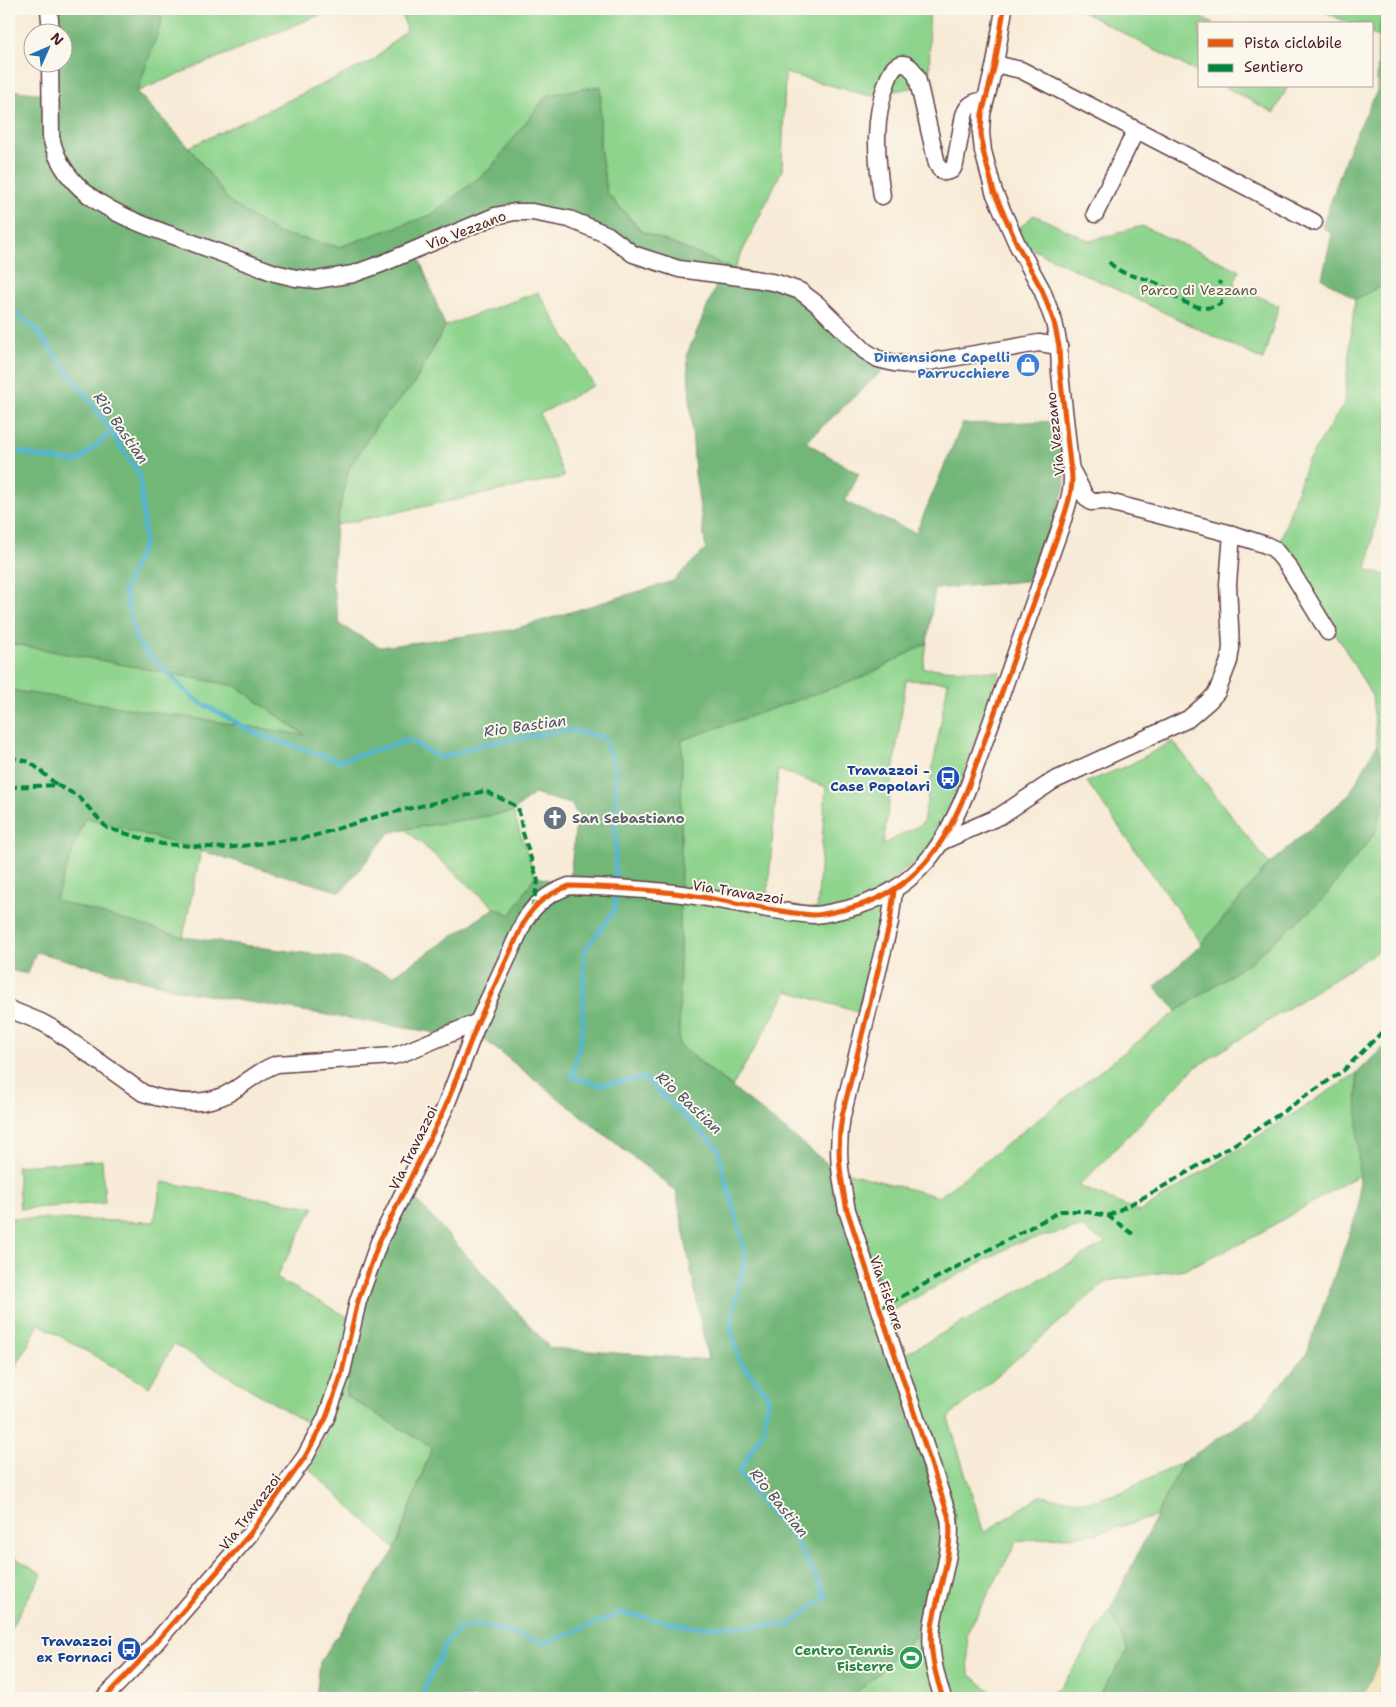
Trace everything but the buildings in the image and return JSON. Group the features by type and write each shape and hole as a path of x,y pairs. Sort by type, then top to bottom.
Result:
{"street":[{"path":"49,9 50,22"},
{"name":"Via Vezzano","path":"1004,9 995,64 985,100 981,133 988,172 994,192 1017,244 1042,290 1054,322 1059,346 1060,373 1070,464 1073,473 1085,496 1091,502 1104,501 1232,534 1274,549 1288,566 1328,632"},
{"path":"882,196 877,164 877,123 885,87 893,69 903,64 909,66 914,71 937,164 945,172 952,170 955,164 966,109 976,101 985,100"},
{"path":"995,64 1021,70 1314,222"},
{"name":"Via Vezzano","path":"50,72 51,137 53,148 65,169 83,189 105,207 131,220 275,273 316,280 353,274 495,216 515,212 532,212 569,219 590,226 608,235 633,254 679,269 755,279 777,283 800,291 817,304 865,351 878,359 911,365 1039,343 1059,346"},
{"path":"1096,214 1136,130"},
{"name":"Via Vezzano","path":"894,891 920,868 943,841 960,809 1058,535 1070,498 1073,473"},
{"name":"Via Vezzano","path":"943,841 1000,816 1053,782 1188,719 1209,701 1221,682 1229,661 1231,648 1228,584 1232,534"},
{"name":"Via Travazzoi","path":"104,1698 250,1534 305,1457 326,1418 342,1376 358,1301 379,1242 445,1108 478,1022 524,922 532,909 556,891 569,886 681,894 815,915 859,906 894,891"},
{"name":"Via Fisterre","path":"894,891 890,922 842,1116 838,1156 841,1181 850,1218 949,1518 950,1541 932,1629 934,1667 943,1698"},
{"path":"9,1009 52,1028 143,1093 184,1102 199,1102 223,1097 267,1068 277,1064 393,1056 478,1022"}],"green space":[{"path":"45,9 160,9 162,21 137,92 189,147 231,203 277,233 339,247 431,215 490,169 547,95 601,86 600,147 607,193 641,231 734,269 804,288 884,369 806,442 859,474 845,502 916,533 962,424 1062,421 1065,485 1035,580 935,589 927,643 864,677 682,740 679,1045 834,1169 887,1298 956,1515 928,1625 866,1685 848,1698 316,1698 320,1662 395,1549 432,1447 346,1396 362,1308 411,1194 550,1348 708,1360 676,1191 486,1041 188,992 36,952 28,974 9,970 9,690 305,735 236,686 9,643 9,90 45,94 46,72 72,72 72,22 46,22","holes":["528,218 593,233 637,265 717,284 687,354 695,473 706,549 673,581 511,630 380,647 340,625 332,582 336,525 349,468 377,425 414,384 445,326 419,258 491,224","533,794 571,804 577,814 569,886 535,876 511,915 495,908 393,976 341,958 183,937 55,900 85,817 341,892 389,833 513,812"]},
{"path":"160,9 929,9 930,84 870,96 785,73 782,170 734,269 642,231 607,193 600,147 600,86 547,95 490,169 431,215 339,247 277,233 231,203 189,147 374,60 407,29 400,10 331,10 136,92 162,21"},
{"path":"1078,9 1183,9 1210,22 1198,22 1198,73"},
{"path":"1319,9 1383,9 1378,37 1374,35 1374,22 1346,22"},
{"path":"1383,9 1387,9 1387,275 1383,285 1355,299 1322,278 1332,234 1322,227 1350,146 1377,91 1378,37"},
{"path":"1227,88 1287,88 1274,113"},
{"name":"Parco di Vezzano","path":"1034,215 1090,241 1142,226 1239,270 1234,285 1279,306 1263,360 1028,247 1018,229"},
{"path":"1387,275 1387,459 1367,570 1387,576 1387,782 1377,744 1372,696 1281,539 1307,462 1344,404 1355,299 1383,285"},
{"path":"538,292 594,385 540,414 564,477 336,525 349,468 377,425 414,384 445,326"},
{"path":"9,643 236,686 306,736 9,690"},
{"path":"927,643 923,668 1000,672 943,833 926,853 895,877 857,1012 788,991 732,1087 679,1045 682,740 864,677","holes":["906,680 948,682 923,823 883,845","778,770 826,787 817,909 767,903"]},
{"path":"1173,741 1269,864 1202,944 1087,782 1129,765"},
{"path":"1377,744 1387,782 1387,790 1375,833 1321,901 1250,962 1177,1011 1155,987 1202,944 1269,864 1349,795"},
{"path":"1387,790 1387,945 1193,1069 1079,1186 1140,1212 1357,1073 1359,1175 1246,1241 1185,1269 1107,1281 948,1418 984,1533 1040,1496 1088,1502 1122,1492 1183,1462 1157,1516 1095,1534 1017,1541 967,1633 969,1674 1000,1698 848,1698 866,1685 928,1625 956,1515 905,1354 1106,1243 1081,1227 1017,1243 891,1311 834,1169 939,1197 1177,1011 1250,962 1321,901 1375,833"},
{"path":"513,812 535,876 511,915 495,908 405,829"},
{"path":"85,817 201,851 183,937 54,901"},
{"path":"1387,1043 1387,1642 1362,1698 1097,1698 1128,1651 1110,1610 1183,1462 1254,1415 1306,1355 1359,1207 1357,1073"},
{"path":"102,1160 105,1203 20,1209 17,1166"},
{"path":"162,1182 314,1207 276,1278 359,1323 346,1396 432,1447 395,1549 309,1469 326,1434 174,1344 149,1387 39,1324 9,1380 9,1218 154,1222"},
{"path":"9,1554 42,1574 9,1631"},
{"path":"1110,1610 1128,1651 1097,1698 1040,1698 1062,1686"}],"sand":[{"path":"1387,1642 1387,1698 1362,1698"}],"waterway":[{"name":"Rio Bastian","path":"9,308 36,329 99,413 140,476 145,541 124,590 137,642 194,699 257,734 339,761 409,740 440,758 484,744 568,730 604,737 616,773 615,884"},
{"path":"9,449 39,457 77,462 111,432"},
{"name":"Rio Bastian","path":"421,1698 448,1640 461,1628 479,1625 546,1643 621,1613 693,1627 790,1625 826,1596 793,1536 764,1507 739,1472 764,1429 768,1395 739,1360 730,1325 746,1254 717,1147 644,1078 601,1085 572,1077 583,1028 584,952 615,909 615,892"},
{"path":"1379,1698 1387,1682"}],"marked path":[{"path":"1109,262 1121,271 1161,285 1182,301 1199,307 1211,307 1221,303 1220,281"},
{"path":"9,757 30,762 57,785"},
{"path":"9,787 57,785 78,796 107,828 162,844 226,848 310,837 382,815 485,791 518,807 523,833 538,881 532,909"},
{"path":"1108,1216 1159,1189 1238,1142 1343,1071 1387,1027"},
{"path":"880,1308 1061,1211 1083,1211 1108,1216 1133,1234"}],"cycle path":[{"path":"104,1698 137,1664 250,1534 305,1457 326,1418 341,1376 358,1301 379,1242 445,1108 478,1022 524,922 538,904 548,896 569,886 583,886 668,892 796,913 826,914 871,901 892,891 910,878 925,863 939,845 950,826 970,782 1061,526 1070,495 1072,480 1060,373 1059,346 1054,322 1042,290 1017,244 994,192 983,151 981,133 982,114 995,64 1004,9"},
{"path":"894,891 890,922 842,1116 839,1141 840,1163 847,1210 949,1518 950,1532 947,1559 934,1613 931,1636 933,1663 943,1698"}],"place":[{"name":"Dimensione Capelli Parrucchiere","path":"1028,365"},
{"name":"Travazzoi - Case Popolari","path":"948,778"},
{"name":"San Sebastiano","path":"555,818"},
{"name":"Travazzoi ex Fornaci","path":"129,1649"},
{"name":"Centro Tennis Fisterre","path":"911,1658"}]}
